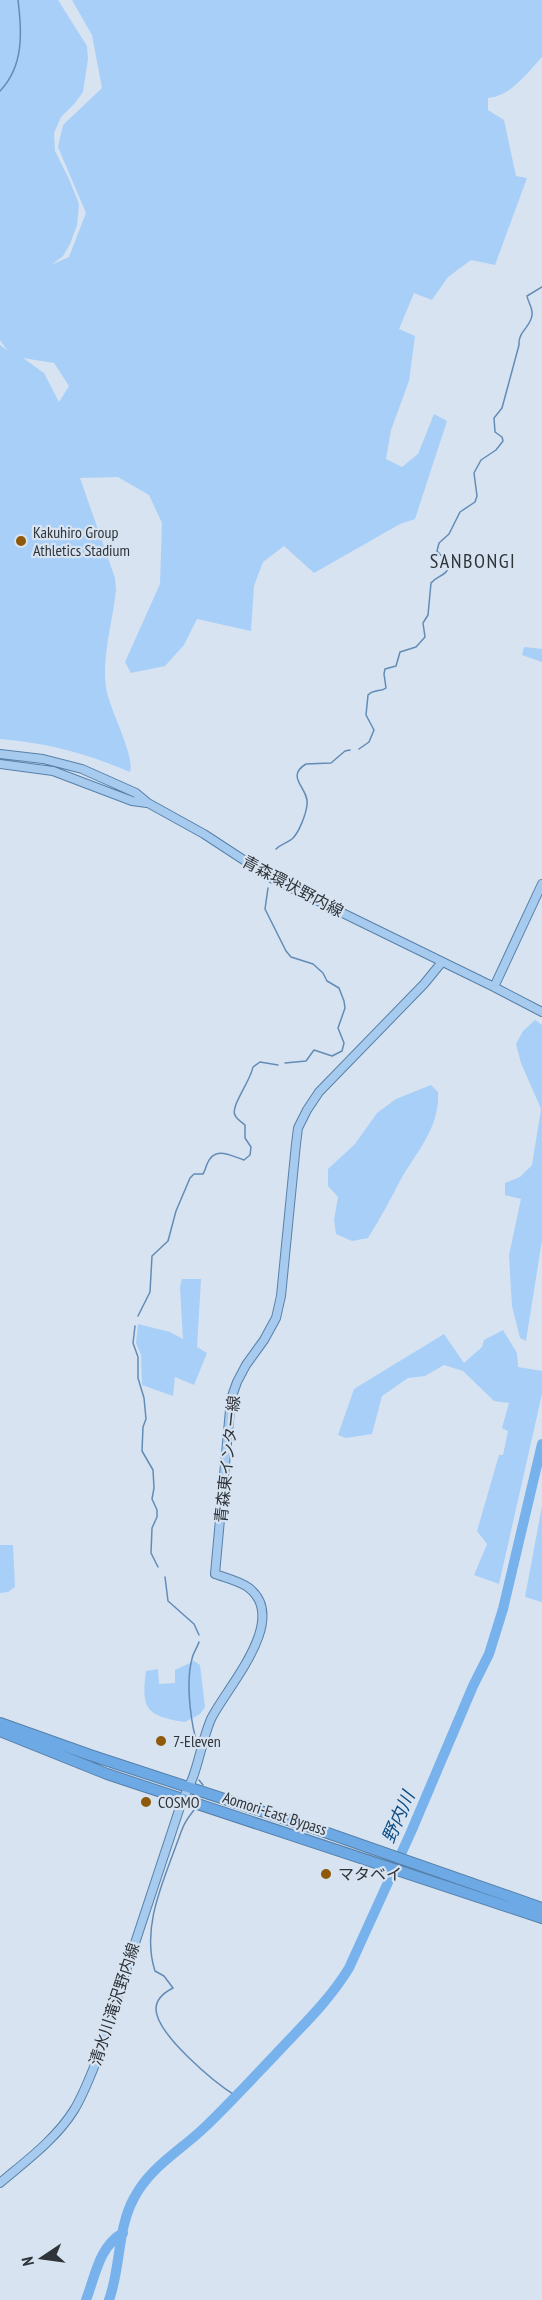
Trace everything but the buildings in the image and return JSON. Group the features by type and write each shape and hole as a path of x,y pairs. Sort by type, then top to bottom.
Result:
{"highway":[{"name":"Aomori-East Bypass","path":"0,1723 542,1908"},
{"name":"Aomori-East Bypass","path":"0,1731 107,1773 542,1918"}],"main road":[{"name":"青森環状野内線","path":"0,754 43,759 82,769 136,793 148,803 204,834 273,879 494,987"},
{"name":"青森環状野内線","path":"0,764 53,771 132,801 148,803"},
{"path":"542,884 494,987 542,1012"},
{"name":"青森東インター線","path":"183,1798 189,1788 212,1716 248,1659 263,1619 261,1605 251,1589 215,1574 231,1399 237,1382 264,1340 276,1318 279,1307 298,1128 319,1092 424,984 442,962"},
{"name":"清水川滝沢野内線","path":"0,2183 44,2145 74,2111 84,2090 94,2067 183,1798"}],"shaded area":[{"path":"0,0 58,0 87,46 88,59 83,92 61,117 54,133 55,151 79,204 77,225 63,256 51,265 69,257 86,213 58,147 63,125 102,88 92,35 72,0 542,0 542,57 511,88 488,98 488,110 504,120 516,176 527,178 495,265 471,260 448,277 432,300 414,293 399,329 415,336 409,381 391,430 386,459 402,467 418,454 434,414 447,421 415,519 400,524 314,573 284,546 263,562 254,586 251,631 197,619 184,645 165,666 131,673 125,662 160,584 162,523 149,495 118,477 80,478 115,578 116,590 106,655 105,680 109,701 129,756 130,772 66,750 0,739 0,345 7,350 0,340","holes":["23,358 54,363 69,386 59,402 44,373"]},
{"path":"524,647 542,649 542,662 522,655"},
{"path":"535,1020 542,1025 542,1240 526,1341 520,1338 512,1306 509,1255 521,1199 505,1195 505,1183 520,1177 532,1165 541,1109 521,1063 516,1044 523,1031"},
{"path":"431,1085 438,1092 438,1105 431,1128 368,1238 352,1241 336,1234 334,1220 338,1197 328,1186 328,1169 355,1144 377,1113 396,1099"},
{"path":"182,1279 201,1279 197,1347 207,1353 194,1385 175,1377 173,1396 142,1385 141,1355 136,1343 138,1324 170,1332 183,1339 180,1287"},
{"path":"503,1330 517,1353 518,1367 542,1371 542,1394 499,1584 474,1575 487,1544 477,1531 499,1455 503,1455 508,1431 502,1428 509,1403 494,1401 463,1371 444,1365 425,1376 408,1378 382,1396 372,1434 346,1438 338,1435 354,1389 444,1334 464,1363 482,1347 484,1340"},
{"path":"542,1506 542,1602 525,1597"},
{"path":"0,1545 13,1545 15,1587 8,1592 0,1593"},
{"path":"194,1661 200,1665 205,1707 200,1714 185,1722 154,1713 149,1708 144,1694 146,1671 158,1669 159,1684 175,1683 175,1670"}],"waterway":[{"path":"0,91 14,71 20,48 18,0"},
{"path":"359,749 369,742 374,730 366,715 368,695 386,688 385,669 396,666 400,652 416,647 425,637 423,623 428,615 431,583 444,574 450,565 437,551 439,543 449,534 460,512 475,502 477,496 474,473 481,460 496,450 503,441 502,437 495,432 494,418 502,408 520,336 531,319 532,310 527,296 542,287"},
{"path":"276,849 295,836 305,813 307,799 297,778 300,769 306,764 331,763 345,751 350,750"},
{"path":"268,888 265,909 286,951 291,957 313,964 323,973 327,981 339,988 345,1008 338,1028 344,1043 342,1051 332,1056 314,1050 306,1061 285,1063"},
{"path":"138,1316 150,1292 152,1256 168,1241 176,1211 190,1178 194,1174 203,1174 210,1158 219,1153 244,1160 250,1155 251,1147 245,1138 245,1125 236,1116 235,1106 253,1067 260,1062 278,1065"},
{"path":"135,1326 133,1343 138,1357 138,1378 144,1398 146,1419 143,1427 142,1451 153,1470 152,1499 157,1510 157,1517 152,1528 151,1553 158,1567"},
{"name":"野内川","path":"109,2300 125,2222 134,2198 148,2177 205,2127 305,2024 324,2003 349,1968 489,1654 503,1609 542,1444"},
{"path":"165,1577 168,1601 194,1624 199,1635"},
{"path":"195,1736 190,1708 189,1677 199,1642"},
{"path":"199,1780 203,1785"},
{"path":"194,1810 185,1822 160,1889 152,1922 151,1955 155,1971 164,1976 173,1988 162,1996 156,2009 159,2019 176,2044 201,2069 236,2096"},
{"name":"野内川","path":"86,2300 103,2254 108,2246 123,2233"}],"place":[{"name":"Kakuhiro Group Athletics Stadium","path":"21,541"},
{"name":"7-Eleven","path":"161,1741"},
{"name":"COSMO","path":"146,1802"},
{"name":"マタベイ","path":"326,1874"}],"district":[{"name":"SANBONGI","path":"473,561"}]}
